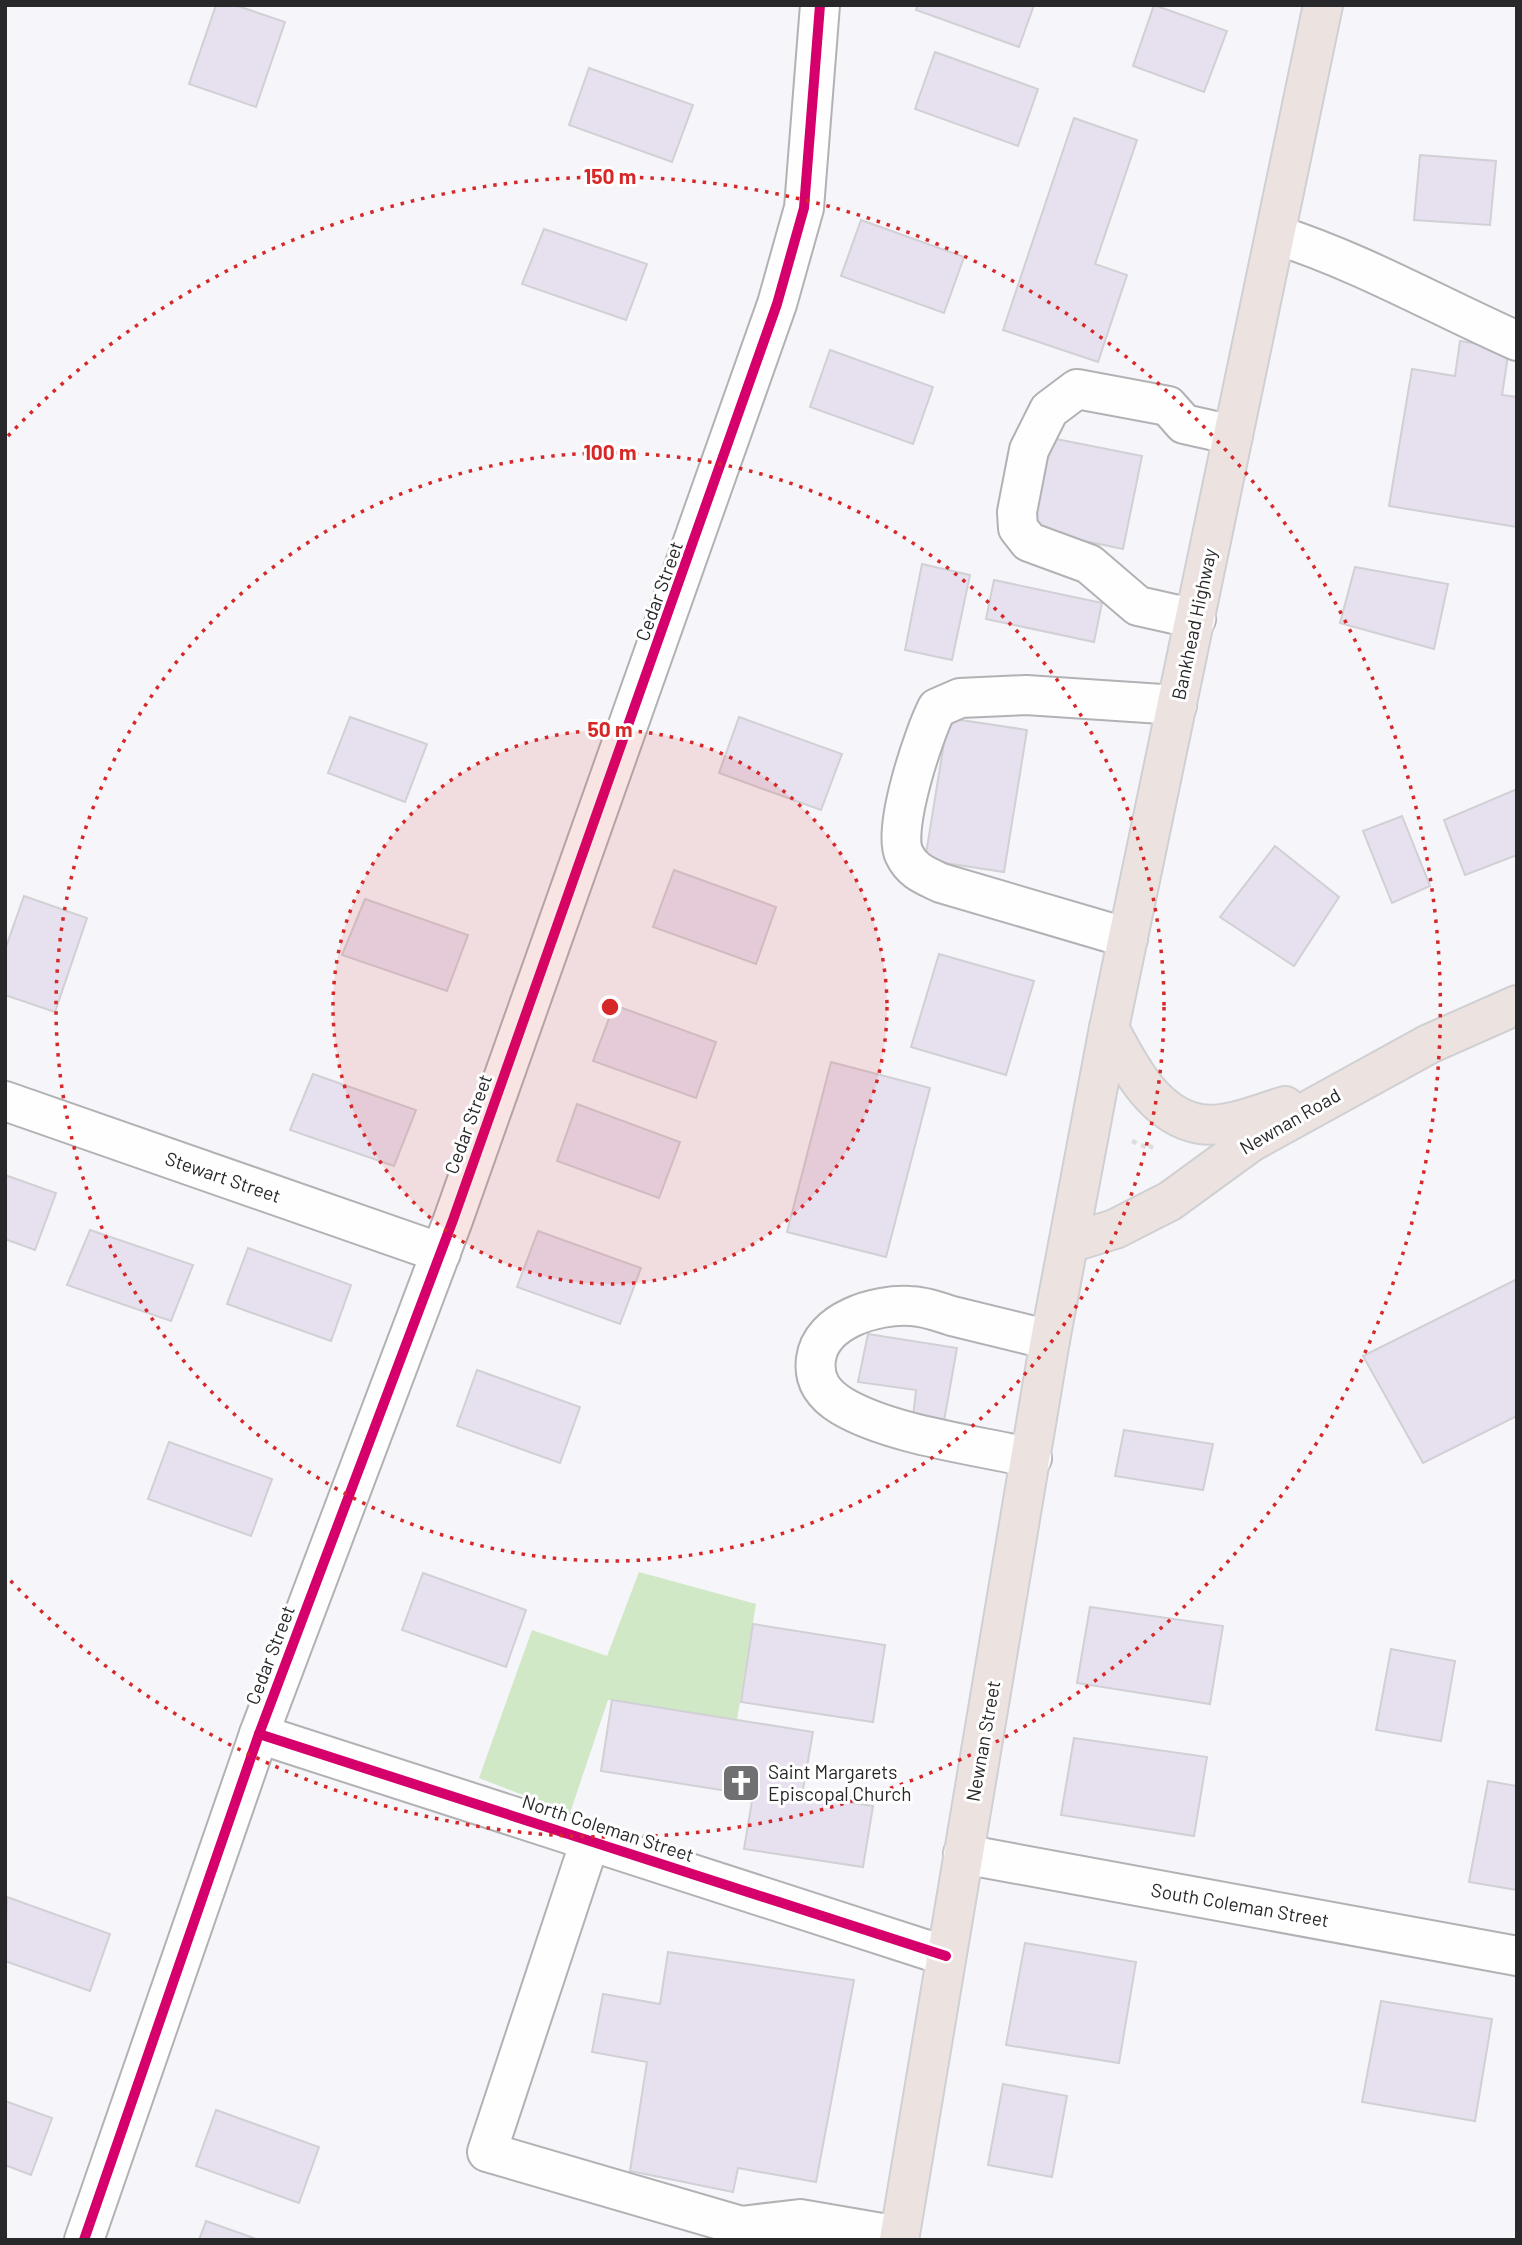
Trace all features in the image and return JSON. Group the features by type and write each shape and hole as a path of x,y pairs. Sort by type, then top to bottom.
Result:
{"main road":[{"name":"Bankhead Highway","path":"1069,1243 1109,1028 1323,5"},
{"name":"Newnan Road","path":"1069,1243 1115,1229 1170,1201 1251,1142 1429,1044 1517,1005"},
{"path":"1109,1028 1138,1082 1167,1109 1199,1124 1238,1120 1347,1088"},
{"name":"Newnan Street","path":"899,2238 1050,1340 1069,1243"}],"street":[{"name":"Cedar Street","path":"84,2240 259,1734 441,1253 679,588 777,304 804,208 820,5"},
{"path":"1277,234 1364,267 1517,341"},
{"path":"1196,619 1138,606 1089,564 1029,542 1018,528 1017,512 1029,450 1049,410 1077,389 1168,406 1184,424 1233,435"},
{"path":"1128,937 941,883 913,870 902,850 904,819 921,740 937,708 960,698 1026,695 1177,705"},
{"name":"Stewart Street","path":"5,1101 441,1253"},
{"path":"1032,1458 889,1426 863,1417 841,1406 822,1390 816,1378 816,1358 821,1341 848,1321 885,1308 911,1306 1050,1340"},
{"name":"North Coleman Street","path":"259,1734 946,1956"},
{"path":"590,1841 487,2152 741,2226 800,2220 899,2238"},
{"name":"South Coleman Street","path":"963,1854 1517,1956"}],"path":[{"path":"1132,1141 1150,1149 1154,1141"}],"green space":[{"path":"639,1572 756,1604 737,1720 608,1700 570,1813 479,1778 532,1630 607,1656"}],"building":[{"path":"216,5 235,5 285,22 256,107 189,84"},
{"path":"918,5 1034,5 1019,47 916,10"},
{"path":"1154,5 1227,31 1204,92 1133,66"},
{"path":"935,52 1038,89 1018,146 915,109"},
{"path":"589,68 693,105 672,162 569,125"},
{"path":"1074,118 1137,140 1095,264 1127,275 1098,362 1003,330"},
{"path":"1420,155 1496,161 1490,225 1414,220"},
{"path":"861,220 964,257 944,313 841,276"},
{"path":"544,229 647,264 626,320 522,284"},
{"path":"1460,341 1509,349 1502,395 1517,397 1517,527 1389,506 1412,369 1455,376"},
{"path":"830,350 933,387 913,444 810,407"},
{"path":"1041,436 1142,456 1123,549 1023,528"},
{"path":"922,564 970,575 952,660 905,650"},
{"path":"1355,567 1448,584 1434,649 1340,623"},
{"path":"994,580 1102,603 1094,642 986,619"},
{"path":"350,717 427,744 405,802 328,773"},
{"path":"739,717 842,754 821,810 719,773"},
{"path":"948,718 1027,730 1004,872 925,860"},
{"path":"1517,789 1517,855 1465,875 1444,820"},
{"path":"1402,816 1430,886 1392,903 1363,831"},
{"path":"1275,846 1339,897 1294,966 1220,917"},
{"path":"674,870 776,907 756,964 653,927"},
{"path":"24,896 87,918 55,1012 5,995 5,950"},
{"path":"365,899 468,935 447,991 342,955"},
{"path":"939,954 1034,981 1006,1075 911,1047"},
{"path":"614,1005 716,1042 696,1098 593,1061"},
{"path":"831,1062 930,1088 886,1257 787,1232"},
{"path":"313,1074 416,1110 394,1166 290,1130"},
{"path":"577,1104 680,1142 659,1198 557,1161"},
{"path":"5,1175 56,1193 35,1250 5,1239"},
{"path":"90,1230 193,1265 171,1321 67,1285"},
{"path":"538,1231 641,1268 620,1324 517,1287"},
{"path":"248,1248 351,1285 331,1341 227,1304"},
{"path":"1517,1279 1517,1416 1423,1463 1363,1356"},
{"path":"868,1334 957,1348 944,1421 913,1417 916,1390 858,1382"},
{"path":"477,1370 580,1407 560,1463 457,1426"},
{"path":"1124,1430 1213,1444 1203,1490 1115,1476"},
{"path":"169,1442 272,1479 251,1536 148,1499"},
{"path":"423,1573 526,1610 506,1667 402,1630"},
{"path":"1090,1607 1223,1626 1210,1704 1077,1683"},
{"path":"753,1624 885,1645 873,1722 741,1702"},
{"path":"1391,1649 1455,1661 1441,1741 1376,1730"},
{"name":"Saint Margarets Episcopal Church","path":"612,1700 813,1732 802,1795 873,1806 863,1867 744,1849 753,1795 601,1771"},
{"path":"1074,1738 1207,1757 1194,1836 1061,1815"},
{"path":"1488,1781 1517,1786 1517,1890 1469,1882"},
{"path":"7,1897 110,1934 90,1991 5,1961"},
{"path":"1025,1943 1136,1962 1119,2063 1006,2045"},
{"path":"668,1952 854,1980 816,2182 738,2168 733,2192 630,2171 647,2062 592,2052 603,1994 660,2004"},
{"path":"1381,2001 1492,2019 1475,2121 1362,2102"},
{"path":"1003,2084 1067,2096 1052,2177 988,2165"},
{"path":"5,2101 52,2118 31,2175 5,2165"},
{"path":"216,2110 319,2147 299,2203 196,2166"},
{"path":"206,2221 259,2240 199,2240"}],"cycle path":[{"path":"84,2240 259,1734 453,1220 777,304 804,208 820,5"},
{"path":"259,1734 946,1956"}],"place":[{"name":"Saint Margarets Episcopal Church","path":"741,1783"}]}
